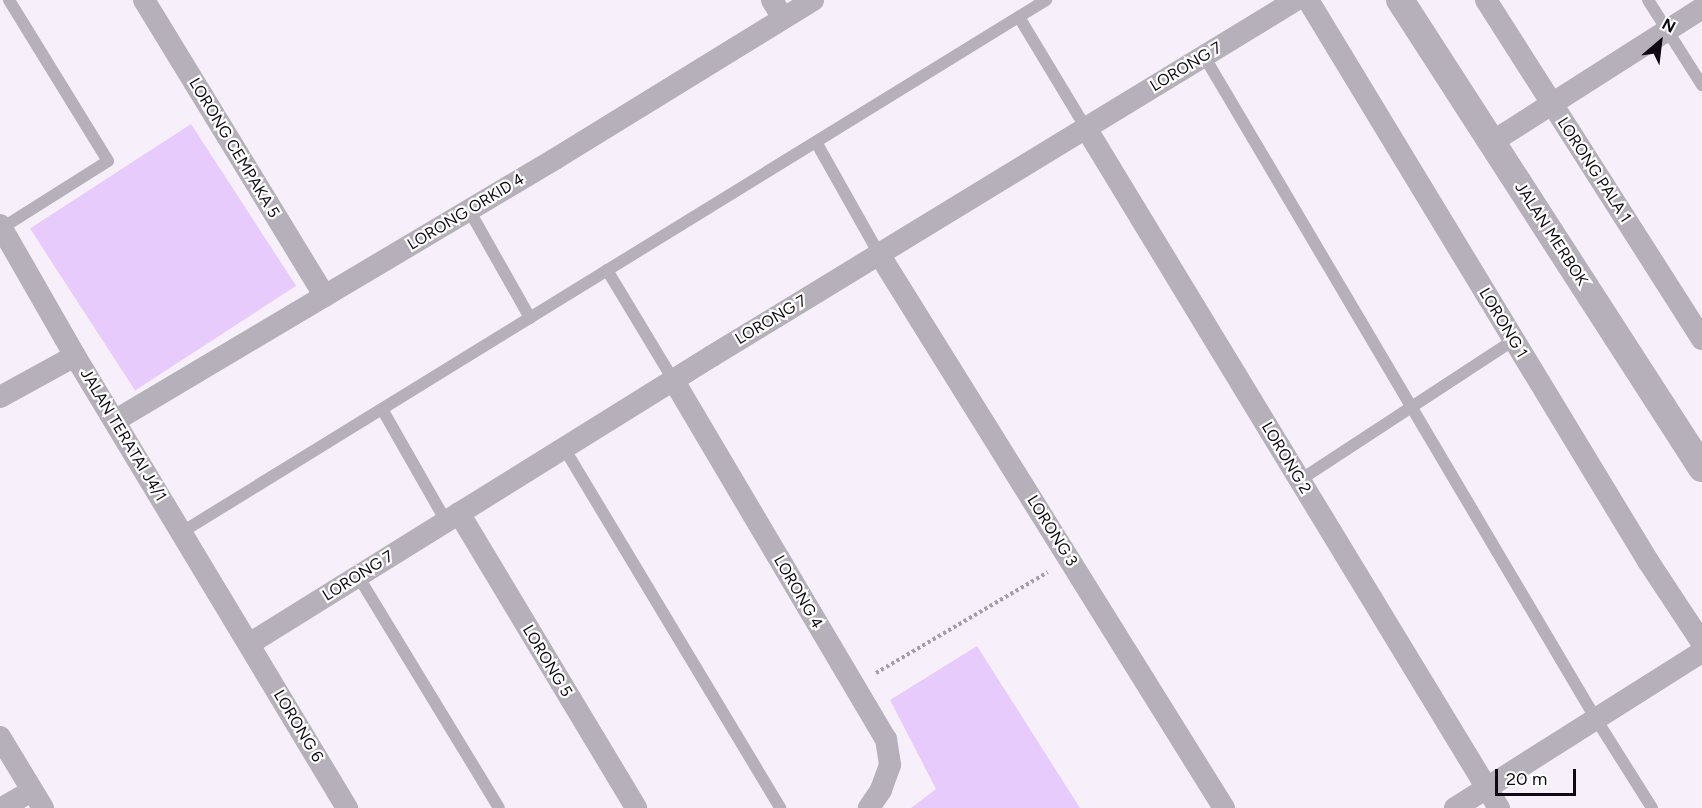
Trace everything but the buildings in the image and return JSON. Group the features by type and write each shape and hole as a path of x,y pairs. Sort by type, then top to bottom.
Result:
{"street":[{"name":"LORONG ORKID 4","path":"116,420 469,210 778,9 813,0"},
{"name":"LORONG 7","path":"249,644 879,254 1296,0"},
{"name":"LORONG 1","path":"1308,0 1648,561 1702,643"},
{"name":"JALAN MERBOK","path":"1400,0 1702,468"},
{"name":"LORONG PALA 1","path":"1486,0 1702,339"},
{"name":"LORONG CEMPAKA 5","path":"148,1 325,296"},
{"path":"1492,142 1552,106 1702,8"},
{"name":"LORONG 2","path":"1086,128 1499,808"},
{"name":"JALAN TERATAI J4/1","path":"1,226 75,356 116,420 249,644"},
{"name":"LORONG 3","path":"879,254 1224,808"},
{"path":"0,397 75,356"},
{"name":"LORONG 4","path":"674,381 886,739 890,765 881,790 869,808"},
{"name":"LORONG 5","path":"452,517 636,808"},
{"name":"LORONG 6","path":"249,644 347,808"},
{"path":"1455,808 1702,652"},
{"path":"0,736 38,799 2,808"}],"lane":[{"path":"1,226 108,160 9,0"},
{"path":"182,532 1046,0"},
{"path":"1648,0 1702,85"},
{"path":"1019,17 1086,128"},
{"path":"1204,56 1596,719 1653,808"},
{"path":"816,142 879,254"},
{"path":"469,210 530,318"},
{"path":"607,270 674,381"},
{"path":"1300,480 1411,405 1514,340"},
{"path":"382,409 452,517"},
{"path":"564,448 780,808"},
{"path":"358,576 499,808"}],"path":[{"path":"853,686 1069,559"}],"shaded area":[{"path":"191,124 296,286 135,390 30,229"},
{"path":"977,646 1080,808 911,808 936,789 890,700"}]}
